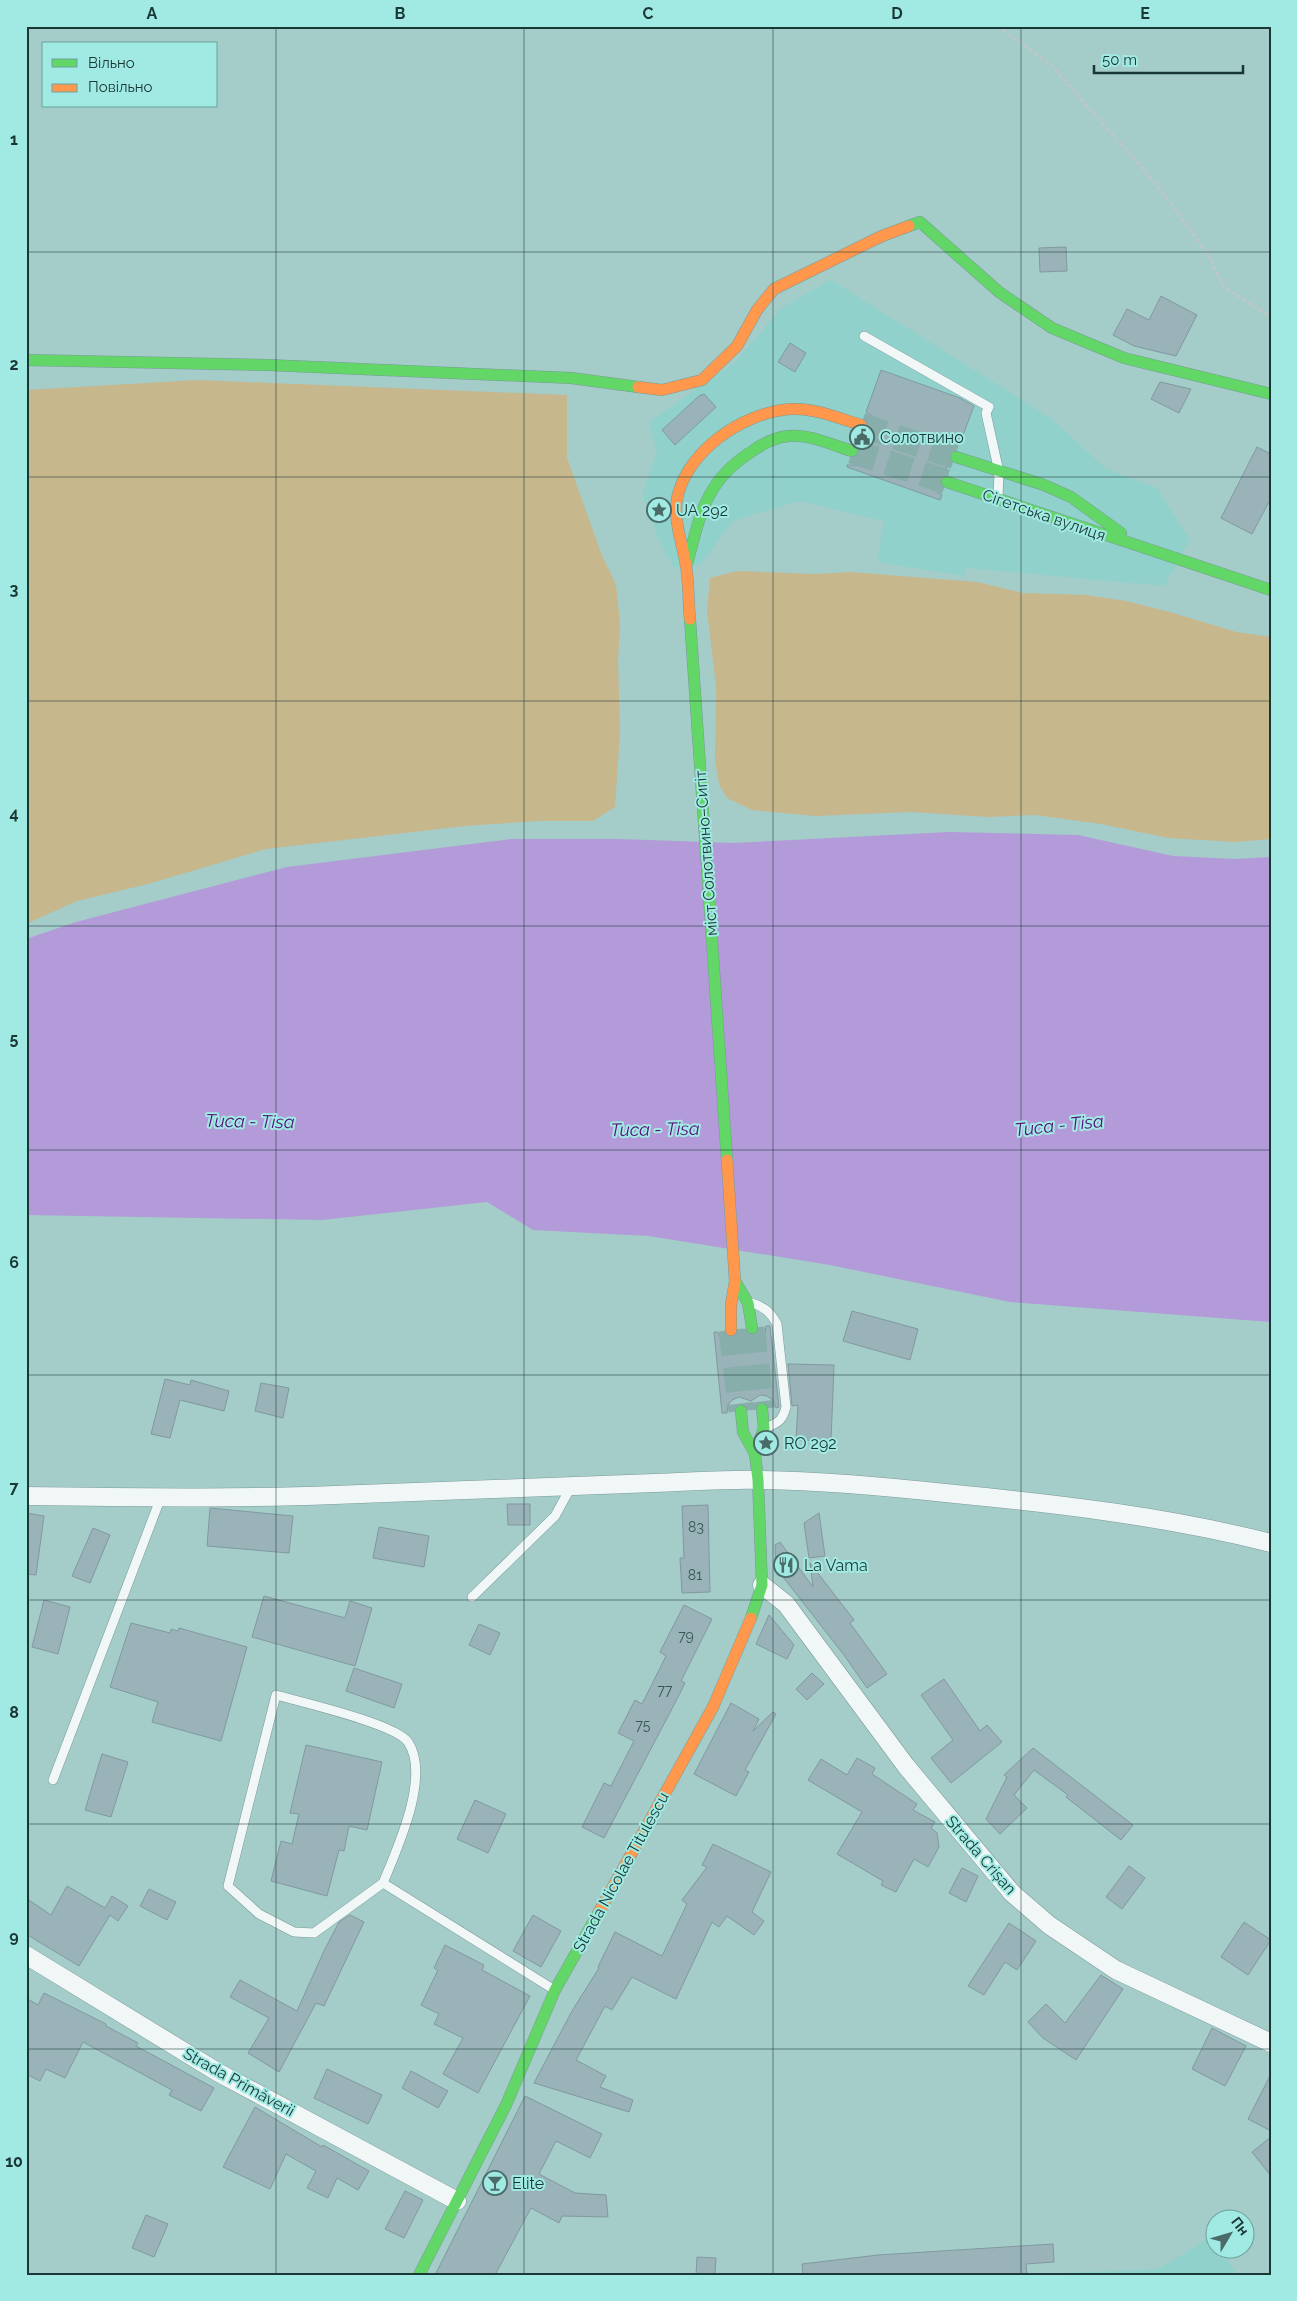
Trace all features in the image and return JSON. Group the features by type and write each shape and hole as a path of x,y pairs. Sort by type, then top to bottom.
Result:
{"street":[{"path":"26,360 268,365 571,378 662,390 702,380 737,346 756,310 774,289 882,236 920,222 999,292 1052,328 1124,358 1271,394"},
{"path":"686,566 711,489 750,435 771,413 788,410 809,410 861,425"},
{"path":"686,566 676,523 678,495 689,470 700,455 720,438 750,435 802,437 852,451"},
{"name":"Сігетська вулиця","path":"956,457 1044,485 1071,497 1141,548"},
{"name":"Сігетська вулиця","path":"947,482 1271,590"},
{"name":"міст Солотвино–Сигіт","path":"686,566 735,1281"},
{"path":"735,1281 748,1302 752,1328"},
{"path":"731,1330 731,1305 735,1281"},
{"name":"Strada Nicolae Titulescu","path":"754,1454 764,1428 762,1409"},
{"name":"Strada Nicolae Titulescu","path":"419,2275 506,2105 556,1990 713,1707 747,1629 762,1585 758,1480 754,1454 743,1432 741,1411"},
{"path":"26,1496 334,1495 572,1485 758,1480 886,1487 1020,1500 1103,1511 1235,1534 1271,1543"},
{"name":"Strada Crișan","path":"762,1585 786,1604 906,1766 1012,1892 1049,1925 1116,1970 1271,2042"},
{"name":"Strada Primăverii","path":"26,1955 219,2073 457,2201"}],"lane":[{"path":"864,336 989,407 986,413 999,472 998,500"},
{"path":"748,1302 760,1305 766,1309 771,1313 777,1324 786,1407 783,1417 776,1424 764,1428"},
{"path":"472,1598 555,1516 572,1485"},
{"path":"53,1780 161,1497"},
{"path":"276,1694 391,1729 407,1741 417,1764 408,1819 383,1883 314,1933 294,1932 258,1914 228,1886 276,1694"},
{"path":"383,1883 556,1990"}],"path":[{"path":"998,26 1052,66 1144,170 1171,203 1210,258 1224,287 1271,317"}],"shaded area":[{"name":"Солотвино","path":"831,280 1052,419 1106,469 1157,488 1190,540 1164,586 966,568 964,576 877,562 884,521 799,501 733,521 700,565 673,567 657,536 642,495 657,453 649,422 737,361 781,308"},
{"path":"197,380 567,395 567,458 601,553 616,585 620,624 618,660 620,733 615,807 593,821 539,821 465,826 266,849 148,884 77,901 26,924 26,390"},
{"path":"737,571 815,574 851,572 977,582 1023,593 1086,595 1126,601 1236,632 1271,637 1271,839 1236,842 1168,838 1101,824 1035,815 988,817 911,812 815,816 752,810 727,798 719,784 715,761 716,687 707,610 710,578"},
{"path":"1204,2241 1204,2258 1227,2258 1237,2275 1016,2275 1158,2269"}],"water":[{"name":"Тиса - Tisa","path":"949,832 1078,835 1173,856 1235,859 1271,857 1271,1322 1010,1302 830,1265 649,1236 533,1230 487,1202 322,1220 26,1215 26,939 76,922 287,867 511,839 619,839 734,843"}],"building":[{"path":"1066,247 1067,271 1040,272 1039,248"},
{"path":"1161,296 1197,315 1176,356 1134,346 1113,335 1127,309 1149,320"},
{"path":"790,343 806,353 795,372 778,362"},
{"path":"881,370 960,398 974,406 960,443 952,443 943,452 942,461 947,468 938,471 934,477 933,485 937,492 942,495 940,500 847,467 847,465 855,465 862,462 866,455 866,447 859,439 870,436 875,430 875,421 866,412"},
{"path":"1160,382 1191,389 1179,413 1151,399"},
{"path":"704,394 716,407 675,445 662,430 699,396"},
{"path":"1257,447 1271,454 1271,498 1252,534 1221,518"},
{"path":"852,1311 918,1329 910,1360 843,1341"},
{"path":"766,1326 770,1326 779,1407 776,1408 773,1400 767,1396 760,1395 751,1401 739,1397 732,1400 728,1405 727,1413 722,1413 714,1332 717,1332 723,1342 731,1344 738,1343 742,1338 754,1342 761,1339 765,1334"},
{"path":"788,1364 834,1365 831,1441 796,1440 798,1405 792,1406"},
{"path":"165,1379 190,1385 191,1380 229,1391 224,1411 180,1400 170,1438 151,1434"},
{"path":"261,1383 289,1388 283,1418 255,1411"},
{"path":"507,1504 530,1504 530,1525 508,1525"},
{"path":"708,1505 710,1592 682,1593 680,1558 684,1558 682,1506"},
{"path":"210,1508 293,1516 289,1553 207,1546"},
{"path":"26,1513 44,1516 36,1575 26,1574"},
{"path":"819,1513 825,1556 809,1558 804,1523"},
{"path":"379,1527 429,1536 424,1567 373,1558"},
{"path":"93,1528 110,1535 90,1583 72,1576"},
{"path":"780,1542 813,1587 810,1563 854,1620 850,1623 887,1674 867,1688 844,1655 776,1568 775,1545"},
{"path":"264,1596 345,1618 350,1601 372,1608 355,1666 252,1637"},
{"path":"44,1600 70,1607 58,1654 32,1647"},
{"path":"684,1605 712,1619 681,1681 685,1683 604,1838 582,1827 604,1783 611,1786 634,1741 618,1733 635,1700 642,1704 666,1656 660,1652"},
{"path":"769,1615 794,1645 787,1659 756,1644"},
{"path":"131,1623 170,1633 171,1629 178,1631 179,1628 247,1647 221,1741 152,1722 158,1702 110,1687"},
{"path":"479,1624 500,1633 490,1655 469,1645"},
{"path":"354,1668 402,1684 394,1708 346,1691"},
{"path":"812,1673 824,1684 807,1700 796,1689"},
{"path":"944,1679 980,1731 987,1725 1002,1742 951,1783 931,1758 953,1740 921,1695"},
{"path":"731,1703 759,1719 753,1731 773,1712 776,1714 745,1770 749,1772 736,1796 694,1774"},
{"path":"306,1745 382,1762 367,1830 349,1826 344,1851 339,1850 327,1896 271,1881 281,1841 292,1844 299,1814 290,1813"},
{"path":"1033,1748 1133,1825 1121,1840 1066,1797 1068,1795 1034,1770 1014,1795 1027,1808 1000,1834 986,1819 1007,1777 1004,1775"},
{"path":"102,1754 128,1762 111,1817 85,1810"},
{"path":"857,1758 875,1768 872,1774 917,1804 913,1810 935,1822 931,1828 937,1833 939,1847 928,1867 914,1859 896,1892 881,1885 883,1881 837,1854 862,1812 808,1780 821,1759 847,1775"},
{"path":"475,1800 506,1814 488,1853 457,1839"},
{"path":"713,1844 771,1872 752,1912 764,1921 754,1935 727,1916 719,1927 712,1922 676,1999 632,1977 612,2010 605,2006 576,2060 606,2076 600,2087 633,2100 629,2112 534,2083 572,2011 599,1968 615,1932 662,1956 687,1904 682,1900 707,1867 702,1865"},
{"path":"1129,1866 1145,1878 1122,1909 1106,1897"},
{"path":"962,1868 978,1876 966,1902 949,1893"},
{"path":"67,1886 105,1908 112,1896 128,1906 118,1921 110,1915 79,1966 26,1934 26,1898 51,1915"},
{"path":"149,1889 176,1902 167,1920 140,1906"},
{"path":"350,1915 364,1922 324,2006 316,2003 279,2072 248,2053 269,2018 230,1997 240,1980 297,2011 339,1922"},
{"path":"533,1915 561,1931 541,1967 513,1951"},
{"path":"1244,1922 1271,1940 1248,1975 1221,1957"},
{"path":"1009,1923 1036,1941 1017,1970 1005,1962 984,1995 968,1986"},
{"path":"445,1945 484,1965 482,1970 530,1996 478,2093 443,2074 463,2038 434,2024 439,2014 421,2005 438,1970 434,1968"},
{"path":"1101,1975 1123,1989 1076,2060 1043,2038 1028,2022 1046,2004 1065,2023"},
{"path":"44,1993 106,2024 106,2026 138,2043 136,2046 214,2088 201,2111 169,2095 172,2090 83,2042 65,2078 46,2069 40,2081 26,2074 26,1998 38,2005"},
{"path":"1212,2028 1246,2046 1225,2086 1192,2069"},
{"path":"327,2069 382,2095 368,2124 314,2098"},
{"path":"411,2071 448,2091 438,2108 402,2088"},
{"path":"1271,2074 1271,2131 1248,2119"},
{"path":"525,2096 602,2134 590,2158 556,2141 539,2174 575,2193 606,2195 608,2217 562,2216 559,2223 531,2208 495,2275 435,2275"},
{"path":"255,2107 322,2147 323,2145 369,2171 358,2190 337,2178 328,2198 307,2188 316,2171 286,2154 270,2189 223,2167"},
{"path":"1271,2137 1271,2176 1252,2152"},
{"path":"405,2191 423,2200 404,2238 385,2229"},
{"path":"146,2215 168,2224 154,2257 132,2248"},
{"path":"1053,2244 1054,2262 1026,2264 1027,2275 803,2275 802,2264 878,2255"},
{"path":"697,2257 716,2258 715,2275 696,2275"}],"tunnel":[{"path":"861,425 956,457"},
{"path":"852,451 947,482"},
{"path":"752,1328 762,1409"},
{"path":"731,1330 741,1411"}],"traffic: fast":[{"path":"909,226 920,222 999,292 1052,328 1124,358 1271,394"},
{"path":"26,360 268,365 571,378 638,387"},
{"path":"687,564 701,515 714,488 723,475 755,449 769,441 797,436 813,438 852,451"},
{"path":"956,457 1044,485 1071,497 1121,533"},
{"path":"947,482 1271,590"},
{"path":"690,619 727,1160"},
{"path":"735,1281 748,1303 752,1328"},
{"path":"755,1454 764,1428 762,1409"},
{"path":"741,1411 743,1432 755,1454 758,1480 762,1585 751,1618"},
{"path":"419,2275 506,2105 555,1990 599,1912"}],"traffic: slow":[{"path":"638,387 662,390 702,380 737,346 757,310 774,289 882,236 909,226"},
{"path":"690,619 687,572 678,529 676,506 680,487 689,469 702,453 734,427 772,412 791,409 809,410 861,425"},
{"path":"727,1160 735,1281 731,1305 731,1330"},
{"path":"599,1912 713,1707 751,1618"}],"place":[{"name":"Солотвино","path":"862,437"},
{"name":"UA 292","path":"659,510"},
{"name":"RO 292","path":"766,1443"},
{"name":"La Vama","path":"786,1565"},
{"name":"Elite","path":"495,2183"}]}
